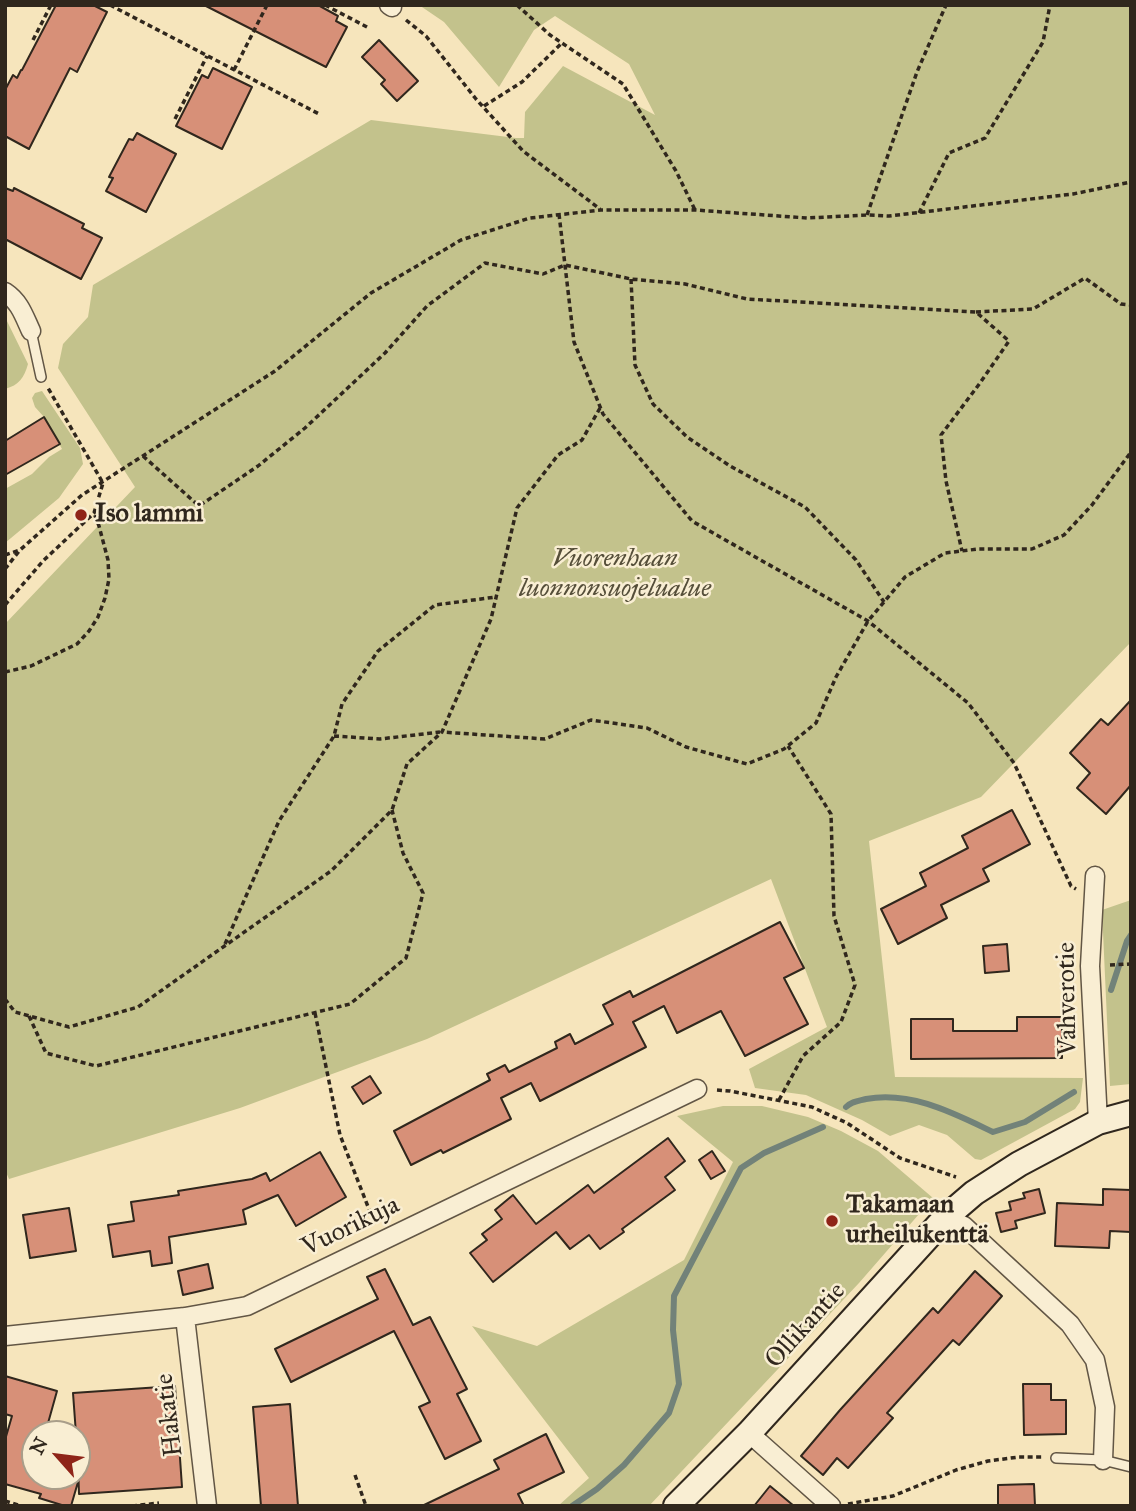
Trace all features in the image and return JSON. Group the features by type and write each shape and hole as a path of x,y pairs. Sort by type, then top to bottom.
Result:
{"street":[{"path":"5,292 15,299 31,331"},
{"name":"Vahverotie","path":"1095,876 1090,966 1098,1122"},
{"name":"Vuorikuja","path":"5,1336 185,1317 247,1306 697,1089"},
{"name":"Ollikantie","path":"676,1506 749,1433 946,1217 974,1193 1019,1164 1098,1122 1131,1113"},
{"path":"946,1217 964,1226 1070,1324 1096,1360 1105,1407 1103,1460"},
{"name":"Hakatie","path":"185,1317 207,1506"},
{"path":"749,1433 839,1505"}],"lane":[{"path":"31,331 41,377"},
{"path":"1056,1458 1103,1460 1131,1467"}],"path":[{"path":"33,40 51,5"},
{"path":"110,5 321,115"},
{"path":"234,70 267,5"},
{"path":"325,5 367,27"},
{"path":"517,5 550,35 623,84 676,171 695,210"},
{"path":"867,215 916,72 946,5"},
{"path":"919,213 949,153 985,138 1043,42 1050,5"},
{"path":"391,6 426,36 523,151 601,209"},
{"path":"484,106 522,82 562,43"},
{"path":"175,119 207,56"},
{"path":"1131,85 1131,92"},
{"path":"5,569 20,550 82,495 275,371 371,293 461,240 530,218 601,209 695,210 807,218 889,216 1073,194 1131,182"},
{"path":"559,214 574,342 603,414 692,521 868,621 968,703 1013,763 1071,886 1094,903"},
{"path":"143,456 199,506 258,466 305,428 385,353 427,306 485,263 543,274 565,265 631,279 685,284 747,299 976,312 1033,309 1085,278 1121,304 1131,305"},
{"path":"631,279 635,365 653,404 687,437 730,466 805,507 856,560 884,602"},
{"path":"962,551 946,481 941,435 1009,341 976,312"},
{"path":"5,605 43,561 93,513 103,483 41,377"},
{"path":"5,999 15,1012 69,1027 138,1006 331,871 392,810 407,764 442,732 491,619 517,508 558,455 582,440 600,408"},
{"path":"334,736 380,739 442,732 545,739 591,720 647,728 687,747 747,764 784,749 816,723 836,677 868,621 905,577 945,553 1032,549 1064,534 1092,505 1131,452"},
{"path":"5,672 32,666 77,644 98,617 109,579 108,560 93,513"},
{"path":"5,555 20,550"},
{"path":"224,946 279,821 334,736 342,704 378,651 435,605 496,597"},
{"path":"779,1100 803,1056 841,1022 855,985 834,916 831,814 788,746"},
{"path":"29,1016 46,1053 96,1066 349,1004 406,958 423,893 403,853 392,810"},
{"path":"314,1013 341,1136 381,1242"},
{"path":"697,1089 730,1091 812,1107 847,1123 900,1158 962,1178 974,1193"},
{"path":"839,1505 893,1496 956,1470 988,1461 1019,1457 1056,1458"},
{"path":"355,1475 366,1506"},
{"path":"5,1501 21,1506"},
{"path":"132,1506 159,1503"}],"green space":[{"name":"Vuorenhaan luonnonsuojelualue","path":"419,5 1131,5 1131,642 981,797 869,841 895,1077 1083,1078 1080,1102 1075,1109 981,1160 975,1159 947,1135 919,1125 890,1136 806,1095 755,1088 749,1069 827,1027 771,879 427,1039 240,1108 9,1179 5,1170 5,624 135,487 58,368 63,344 88,317 93,285 371,120 524,138 525,112 563,66 655,115 629,64 555,16 534,30 499,87 444,22"},
{"path":"5,317 28,364 20,380 5,389"},
{"path":"42,391 80,448 83,464 59,498 5,543 5,489 32,474 49,457 62,449 44,417 35,407 32,398 35,393"},
{"path":"1131,900 1131,1084 1110,1086 1102,910"},
{"path":"723,1106 762,1106 808,1117 841,1131 878,1151 933,1198 859,1283 649,1506 558,1506 589,1478 472,1326 537,1346 684,1260 733,1162 677,1116"}],"building":[{"path":"56,5 93,5 107,12 77,72 70,68 29,149 5,136 5,90 13,75 17,78 22,70"},
{"path":"204,5 318,5 338,16 336,21 347,27 326,67"},
{"path":"379,40 418,81 397,101 381,84 385,80 362,57"},
{"path":"213,68 252,87 222,149 176,126 202,75 208,78"},
{"path":"137,133 176,154 146,212 106,191 113,178 109,177 129,139 133,140"},
{"path":"5,188 13,191 14,188 84,224 82,228 102,238 81,279 5,239"},
{"path":"44,417 60,444 5,475 5,441"},
{"path":"1131,700 1131,785 1106,814 1077,788 1090,773 1070,753 1101,719 1108,725"},
{"path":"1012,810 1030,844 983,869 989,881 941,905 947,918 898,944 881,909 926,886 920,873 968,848 962,836"},
{"path":"780,922 804,968 784,978 808,1024 745,1056 721,1011 677,1033 664,1006 633,1022 646,1047 540,1101 531,1083 501,1098 511,1119 443,1153 441,1150 411,1165 394,1131 490,1080 487,1074 505,1065 509,1072 557,1048 555,1042 570,1034 575,1044 613,1024 603,1005 630,991 633,997"},
{"path":"1007,944 1009,971 985,973 983,946"},
{"path":"1017,1017 1062,1017 1062,1058 911,1059 911,1019 953,1019 953,1031 1017,1031"},
{"path":"370,1076 381,1093 363,1104 352,1087"},
{"path":"668,1138 685,1161 665,1177 675,1190 622,1229 624,1232 600,1249 589,1235 570,1249 556,1232 493,1282 470,1253 487,1240 482,1234 502,1219 495,1210 513,1195 536,1224 588,1185 594,1193"},
{"path":"712,1151 725,1171 711,1179 699,1160"},
{"path":"320,1152 346,1197 296,1226 278,1195 243,1210 246,1224 169,1237 172,1263 152,1266 150,1251 113,1257 108,1225 134,1221 131,1202 179,1195 178,1191 252,1179 266,1173 270,1181"},
{"path":"1039,1189 1045,1213 1015,1221 1017,1228 1001,1232 996,1213 1011,1210 1009,1202 1025,1198 1023,1193"},
{"path":"1103,1189 1131,1190 1131,1232 1110,1231 1109,1248 1055,1246 1057,1203 1103,1205"},
{"path":"69,1208 76,1251 30,1258 23,1215"},
{"path":"208,1264 213,1288 183,1295 178,1271"},
{"path":"385,1269 413,1325 430,1317 467,1389 457,1394 481,1441 445,1459 419,1407 430,1402 394,1331 291,1382 275,1349 378,1299 367,1277"},
{"path":"975,1271 1002,1296 959,1345 953,1340 887,1413 893,1418 848,1468 837,1458 823,1475 801,1456 933,1308 938,1313"},
{"path":"5,1376 57,1391 49,1420 21,1420 21,1488 5,1484 5,1440 12,1416 5,1414"},
{"path":"1023,1384 1051,1384 1051,1400 1066,1400 1066,1434 1024,1435"},
{"path":"175,1386 182,1487 79,1494 79,1490 91,1490 91,1420 75,1420 73,1393"},
{"path":"290,1404 298,1506 261,1506 253,1407"},
{"path":"546,1434 564,1472 518,1494 524,1506 422,1506 499,1469 494,1460"},
{"path":"1034,1484 1035,1506 998,1506 998,1485"},
{"path":"770,1486 794,1506 754,1506"},
{"path":"27,1490 76,1490 71,1506 39,1498 41,1494"}],"waterway":[{"path":"1111,990 1131,935"},
{"path":"846,1107 866,1099 900,1098 932,1105 993,1132 1025,1122 1074,1092"},
{"path":"572,1506 597,1489 624,1465 669,1413 679,1384 673,1330 674,1296 741,1168 764,1153 823,1127"}],"place":[{"name":"Iso lammi","path":"81,515"},
{"name":"Takamaan urheilukenttä","path":"832,1221"}]}
